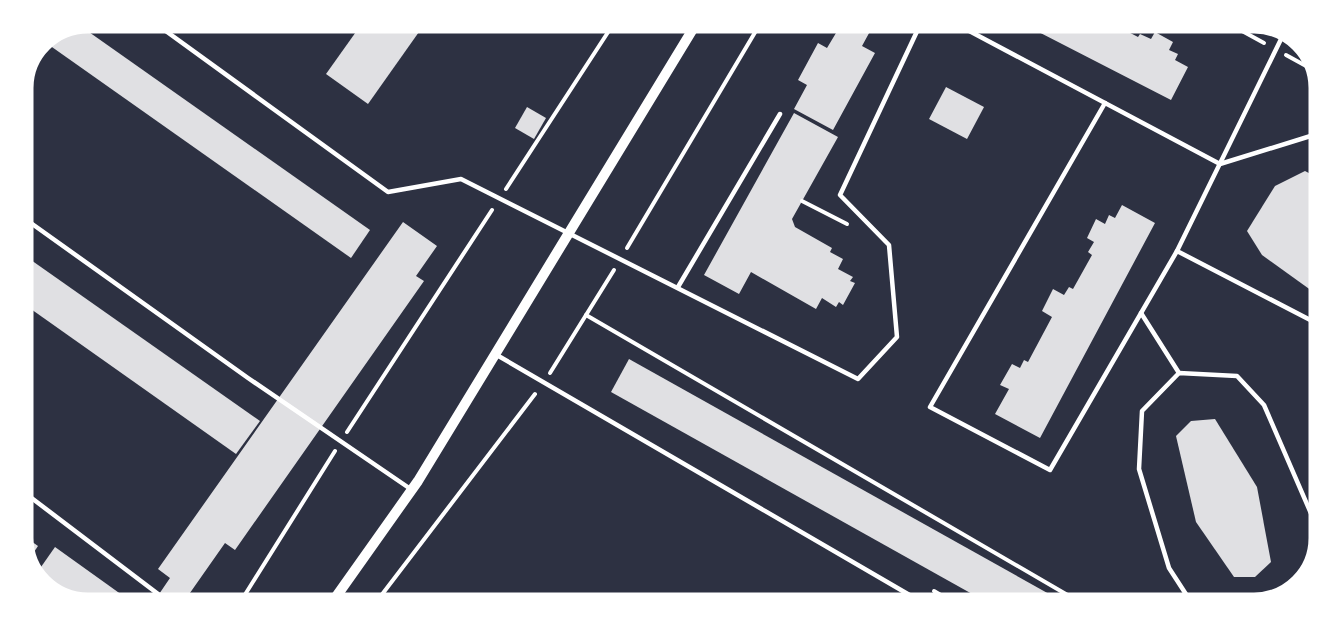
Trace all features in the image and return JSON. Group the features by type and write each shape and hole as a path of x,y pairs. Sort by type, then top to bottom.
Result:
{"street":[{"path":"338,594 412,490 691,32"}],"lane":[{"path":"167,32 388,192 461,179 570,232 858,380 897,337 889,245 840,195 917,32"},
{"path":"971,32 1220,164 1310,136"},
{"path":"1105,103 930,407 1050,470 1177,251 1281,39"},
{"path":"678,287 780,114"},
{"path":"32,224 248,378 412,490"},
{"path":"1177,251 1310,320"},
{"path":"1141,313 1179,373"},
{"path":"495,354 908,594"},
{"path":"1186,594 1169,568 1139,469 1142,411 1179,373 1237,375 1264,405 1310,511"},
{"path":"32,498 158,594"}],"path":[{"path":"245,594 341,442 608,32"},
{"path":"382,594 544,383 755,32"},
{"path":"586,315 1066,594"}],"building":[{"path":"89,32 370,230 351,258 50,46 70,34"},
{"path":"356,32 419,32 368,104 326,74"},
{"path":"834,32 870,32 862,46 875,53 833,130 794,109 807,85 798,80 818,43 827,48 836,33"},
{"path":"1039,32 1128,32 1138,37 1140,34 1151,39 1155,32 1173,42 1169,50 1178,54 1175,60 1188,67 1171,100"},
{"path":"946,87 984,107 967,139 929,119"},
{"path":"527,107 546,118 534,139 515,128"},
{"path":"794,113 838,137 792,219 795,227 832,248 830,252 843,259 838,269 853,277 850,281 855,283 843,305 839,302 836,307 822,298 816,309 751,272 739,294 704,275"},
{"path":"1305,171 1310,174 1310,290 1262,255 1247,231 1275,186"},
{"path":"1122,205 1155,223 1040,438 995,414 1009,389 1000,385 1012,364 1020,368 1024,360 1028,362 1052,317 1042,311 1053,289 1064,295 1069,287 1073,289 1092,255 1088,252 1094,242 1087,238 1096,219 1105,224 1109,215 1115,218"},
{"path":"403,222 437,246 416,276 424,281 235,550 225,543 189,594 159,594 170,578 158,569"},
{"path":"32,261 260,421 236,454 32,310"},
{"path":"629,359 1049,594 972,594 611,392"},
{"path":"1215,419 1257,487 1271,562 1255,577 1234,577 1196,522 1176,436 1191,421"},
{"path":"32,542 38,546 34,553"},
{"path":"55,547 121,594 88,594 66,590 48,578 40,568"}]}
